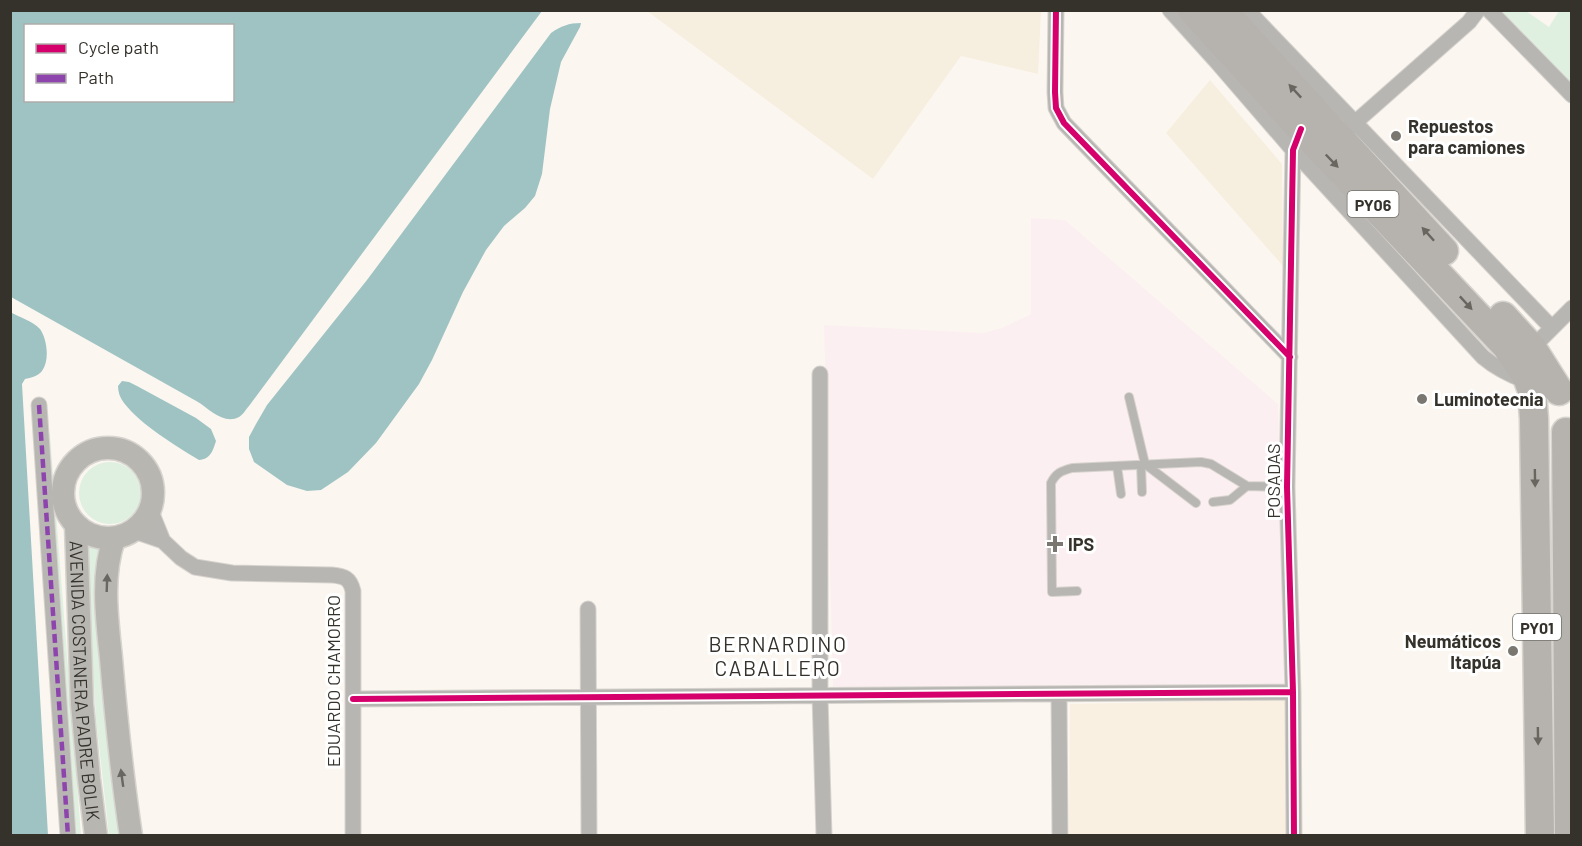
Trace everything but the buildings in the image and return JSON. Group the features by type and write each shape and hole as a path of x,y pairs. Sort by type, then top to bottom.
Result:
{"highway":[{"name":"PY06","path":"1192,10 1245,34 1297,140 1506,346 1527,378 1532,404"},
{"name":"PY06","path":"1222,10 1347,130 1568,392"},
{"path":"1532,404 1536,403 1545,393 1568,392"},
{"name":"PY01","path":"1532,404 1537,425 1547,434 1560,435 1570,429"},
{"name":"PY01","path":"1532,404 1540,836"},
{"name":"PY01","path":"1569,836 1570,429"}],"street":[{"path":"1056,10 1056,108 1064,123 1290,357"},
{"path":"1170,10 1245,34"},
{"path":"1478,10 1469,22 1347,130 1551,327"},
{"path":"1489,10 1572,95"},
{"name":"POSADAS","path":"1294,836 1293,692 1287,487 1297,140"},
{"path":"1532,348 1572,308"},
{"path":"820,374 820,696 824,836"},
{"path":"39,405 68,836"},
{"name":"AVENIDA COSTANERA PADRE BOLIK","path":"124,535 96,537 85,533 66,511 63,494 66,477 75,463 88,453 104,448 121,449 136,457 147,470 153,486 153,503 146,519 124,535 109,553 108,626 117,735 131,836"},
{"name":"EDUARDO CHAMORRO","path":"150,509 163,541 181,558 195,567 232,573 332,575 347,578 351,584 353,591 352,836"},
{"name":"AVENIDA COSTANERA PADRE BOLIK","path":"76,525 82,704 96,836"},
{"name":"EDUARDO CHAMORRO","path":"124,535 163,541"},
{"path":"588,609 589,836"},
{"path":"353,699 1293,692"},
{"path":"1059,694 1060,836"},
{"path":"1538,696 1570,696"}],"lane":[{"path":"1129,397 1143,465 1142,492"},
{"path":"1077,591 1052,592 1051,483 1055,475 1062,470 1201,462 1211,464 1247,486 1287,487"},
{"path":"1143,465 1196,503"},
{"path":"1117,466 1121,494"},
{"path":"1213,502 1230,500 1247,486"}],"shaded area":[{"path":"647,11 1041,11 1038,74 961,56 873,179"},
{"path":"1210,80 1282,164 1283,266 1166,133"},
{"name":"IPS","path":"1031,218 1065,220 1278,404 1284,684 833,687 824,325 983,333 1002,328 1031,314"},
{"path":"1285,700 1286,835 1069,835 1070,704"}],"green space":[{"path":"1501,11 1526,11 1549,27 1559,11 1571,12 1571,83"},
{"path":"47,426 50,435 81,835 70,835"},
{"path":"104,462 116,462 132,471 139,481 141,493 139,505 132,515 116,524 104,524 93,519 84,510 79,499 79,487 84,476 93,467"},
{"path":"85,540 101,547 96,569 102,676 105,718 121,835 109,835 96,719"}],"water":[{"path":"11,10 542,10 243,413 233,419 222,418 198,402 11,297"},
{"path":"581,23 561,62 550,109 542,174 535,196 504,226 486,250 419,384 376,443 348,472 321,490 307,491 287,485 254,462 249,449 249,437 267,405 367,280 551,33 565,25"},
{"path":"10,312 30,321 40,329 47,350 42,371 34,377 25,379 22,384 48,835 11,835"},
{"path":"122,381 137,386 196,418 211,429 216,441 209,456 199,460 140,419 120,397 118,386"}],"marked path":[{"path":"39,405 68,836"}],"cycle path":[{"path":"1056,10 1056,108 1064,123 1290,357"},
{"path":"1294,836 1293,692 1287,487 1293,150 1301,129"},
{"path":"353,699 1293,692"}],"place":[{"name":"Repuestos para camiones","path":"1396,136"},
{"name":"Luminotecnia","path":"1422,399"},
{"name":"IPS","path":"1055,544"},
{"name":"Neumáticos Itapúa","path":"1513,651"}],"district":[{"name":"BERNARDINO CABALLERO","path":"778,655"}]}
